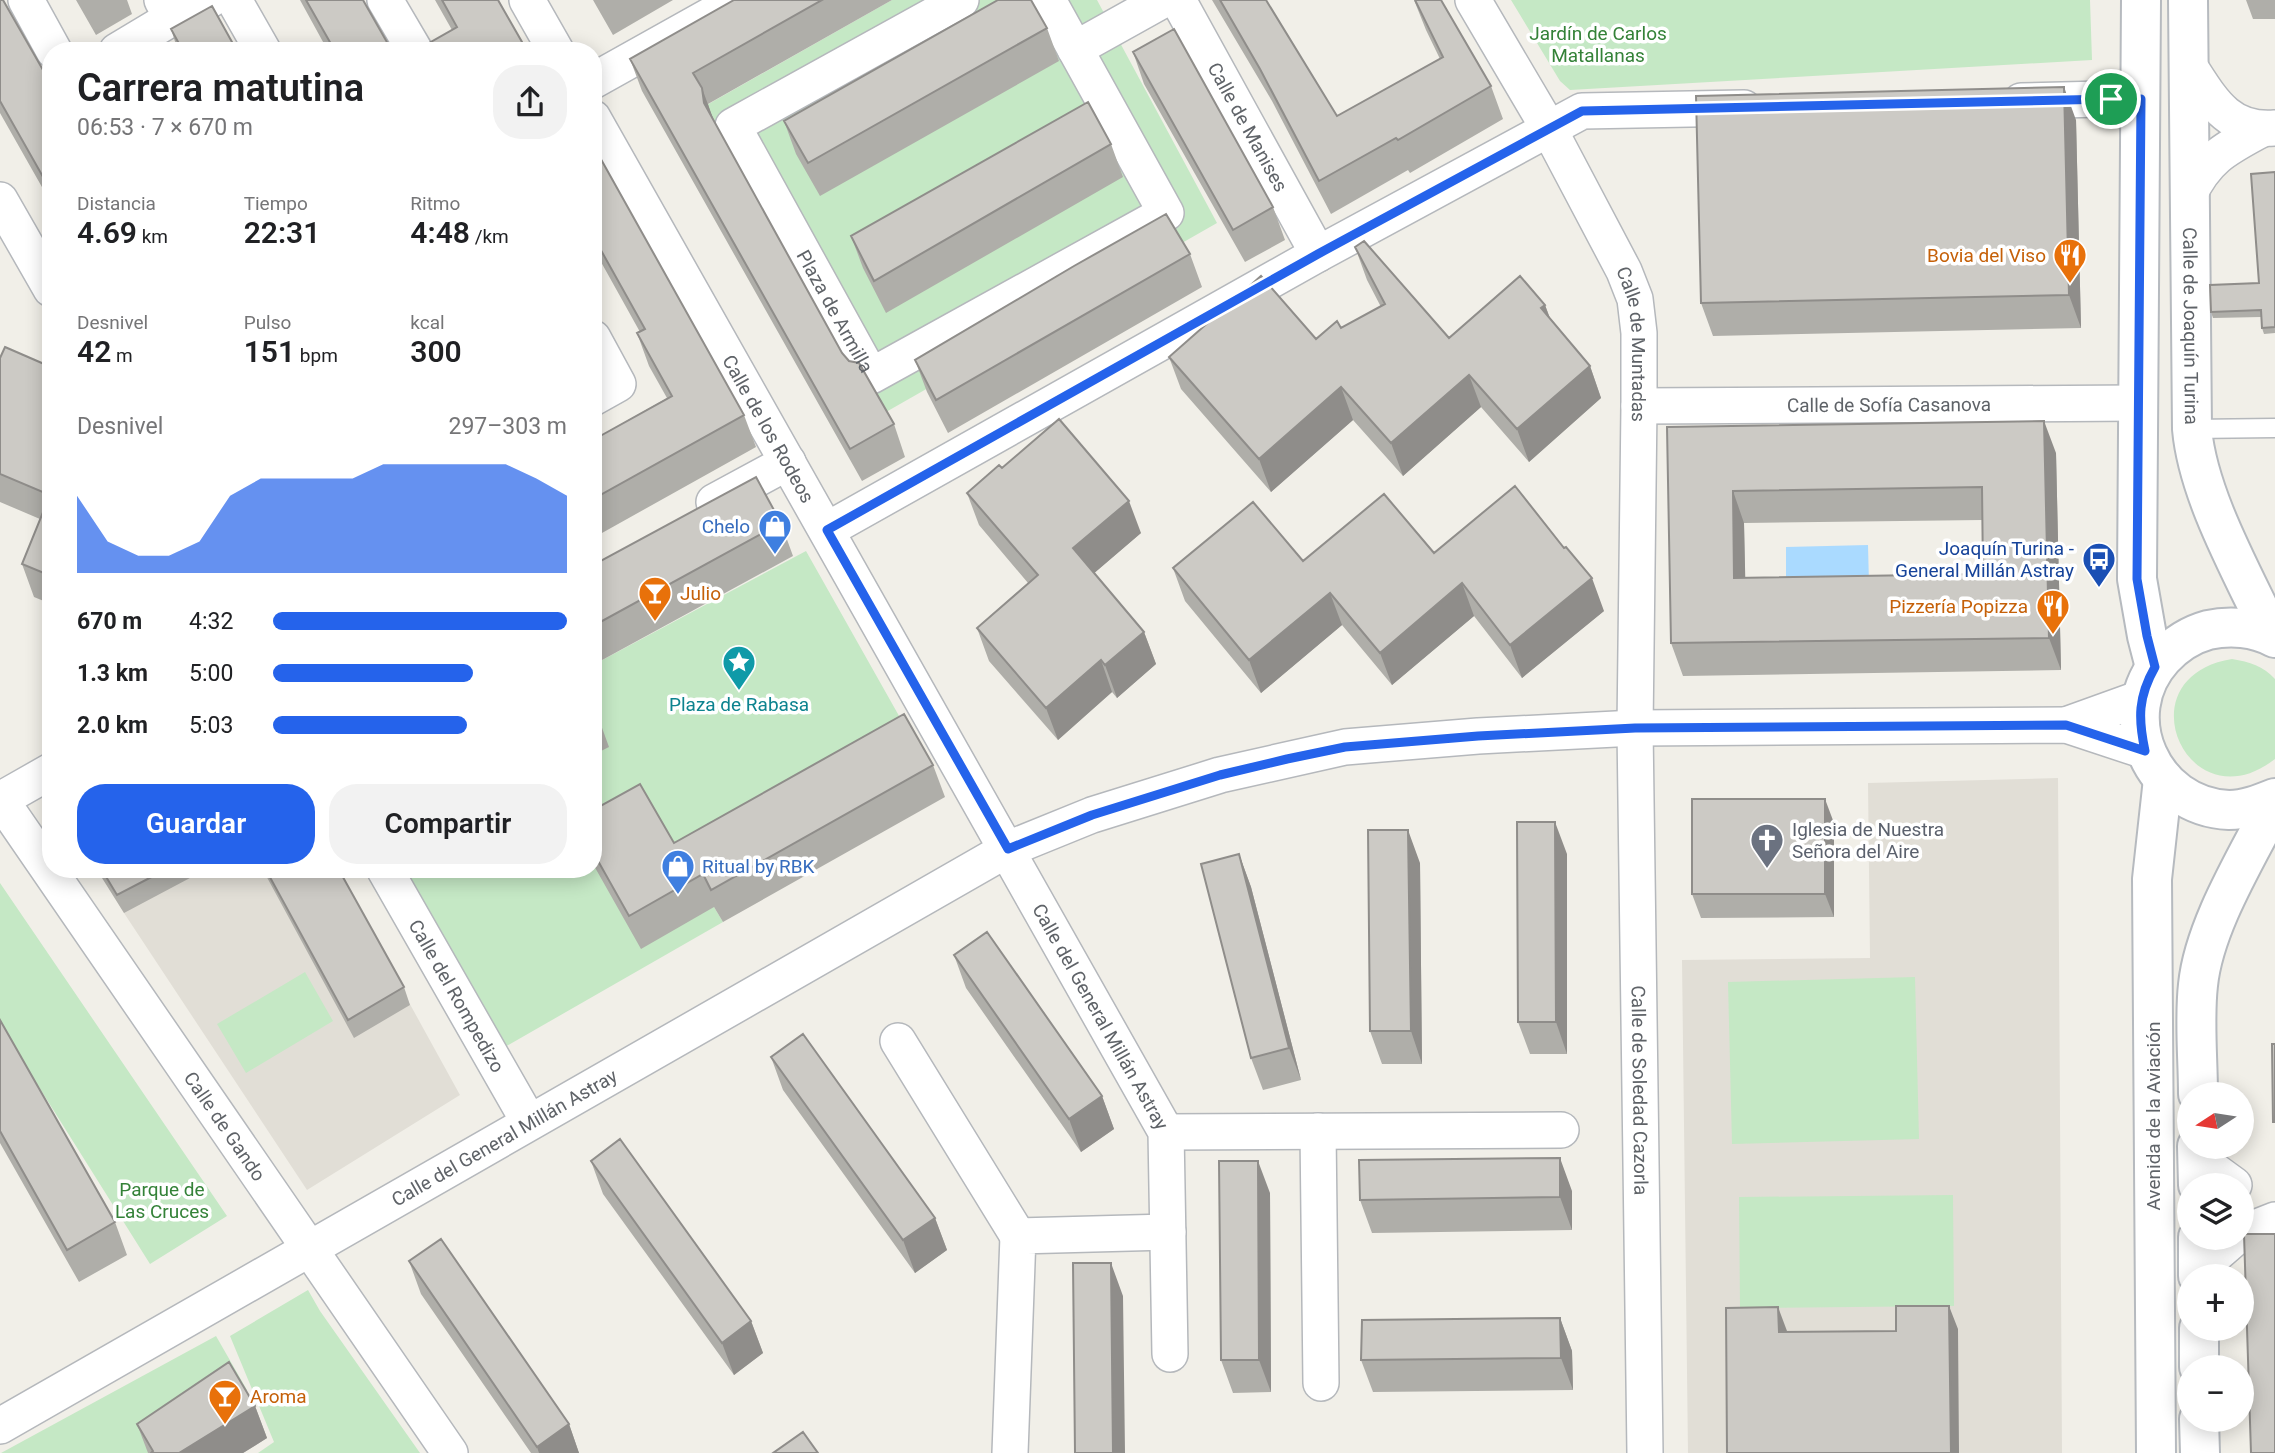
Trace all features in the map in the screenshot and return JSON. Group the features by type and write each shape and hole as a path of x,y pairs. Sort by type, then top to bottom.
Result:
{"main road":[{"path":"2141,0 2137,579 2147,636 2148,682"},
{"name":"Calle de Joaquín Turina","path":"2188,0 2194,454 2204,485 2273,637"},
{"path":"2148,682 2173,647 2195,634 2221,627 2247,628 2273,637"},
{"name":"Avenida de la Aviación","path":"2148,682 2140,725 2154,765 2152,879 2155,1453"},
{"path":"2154,765 2182,796 2205,806 2230,810 2254,807 2275,800"},
{"path":"2197,1082 2198,986 2205,947 2216,918 2275,800"},
{"path":"2199,1432 2200,1453"}],"street":[{"path":"26,0 49,42"},
{"path":"128,42 167,9 210,0"},
{"path":"234,0 259,42"},
{"path":"385,0 410,42"},
{"path":"527,0 551,42"},
{"path":"602,76 738,0"},
{"name":"Plaza de Armilla","path":"961,0 733,126 871,376 1166,212 1048,0"},
{"path":"1075,49 1163,0"},
{"name":"Calle de Manises","path":"1178,0 1318,254"},
{"name":"Calle de Muntadas","path":"1473,0 1549,129 1636,299 1639,406 1635,728"},
{"path":"2188,64 2215,105 2227,116 2239,124 2269,128"},
{"path":"1996,102 2141,99"},
{"path":"827,530 1318,254 1582,111 1775,107"},
{"path":"2189,195 2197,177 2208,163 2232,145 2269,128"},
{"name":"Calle de los Rodeos","path":"602,134 1008,849"},
{"path":"0,200 42,273"},
{"path":"602,355 618,384 602,393"},
{"name":"Calle de Sofía Casanova","path":"1639,406 2138,403"},
{"path":"687,516 788,462"},
{"name":"Calle del General Millán Astray","path":"2066,725 2148,682"},
{"name":"Calle del General Millán Astray","path":"0,1426 1008,849 1092,815 1220,775 1345,747 1478,736 1635,728 2066,725 2154,765"},
{"name":"Calle de Soledad Cazorla","path":"1635,728 1644,1453"},
{"path":"0,800 42,776"},
{"name":"Calle de Gando","path":"0,800 42,861"},
{"name":"Calle del General Millán Astray","path":"1008,849 1166,1132 1170,1354"},
{"name":"Calle de Gando","path":"54,878 450,1453"},
{"name":"Calle del Rompedizo","path":"389,878 529,1122"},
{"path":"898,1041 1018,1236 1010,1453"},
{"path":"1166,1132 1561,1130"},
{"path":"1318,1131 1321,1382"},
{"path":"2198,1163 2214,1173"},
{"path":"2254,1195 2275,1203"},
{"path":"2254,1228 2275,1220"},
{"path":"1018,1236 1168,1232"},
{"path":"2198,1261 2215,1250"}],"lane":[{"path":"2192,429 2275,428"}],"shaded area":[{"path":"2058,778 2062,1453 1688,1453 1682,960 1870,958 1868,783"},
{"path":"103,878 340,878 460,1095 307,1190"}],"green space":[{"path":"892,0 1097,0 1217,223 886,412 705,106"},
{"name":"Jardín de Carlos Matallanas","path":"1511,0 2090,0 2092,60 1570,90 1560,81"},
{"name":"Plaza de Rabasa","path":"806,551 916,746 686,876 602,852 602,750 608,746 602,735 602,660"},
{"path":"2232,659 2256,665 2275,679 2275,759 2244,775 2216,775 2194,762 2179,741 2174,716 2180,692 2198,671"},
{"path":"602,867 714,907 723,922 491,1055 390,878 602,878"},
{"name":"Parque de Las Cruces","path":"0,883 227,1216 150,1264 0,1025"},
{"path":"305,972 333,1021 246,1073 217,1024"},
{"path":"1915,977 1919,1139 1732,1144 1728,982"},
{"path":"1953,1195 1954,1306 1740,1308 1739,1197"},
{"path":"308,1290 420,1453 258,1453 274,1442 230,1336"},
{"path":"216,1336 247,1390 155,1453 1,1453"}],"water":[{"path":"1868,545 1869,584 1786,585 1786,547"}],"building":[{"path":"0,0 3,0 42,68 42,175 0,101"},
{"path":"306,0 363,0 387,42 330,42"},
{"path":"442,0 498,0 522,42 431,42 457,27"},
{"path":"734,0 822,0 693,73 702,88 704,103 842,353 849,361 859,363 894,424 850,449 630,59"},
{"path":"998,0 1031,0 1047,28 808,163 784,121"},
{"path":"1220,0 1266,0 1337,116 1443,57 1415,0 1441,0 1491,86 1398,140 1396,138 1319,181"},
{"path":"212,6 232,42 178,42 171,29"},
{"path":"1174,29 1273,207 1233,230 1133,52"},
{"path":"2064,87 2069,295 1701,303 1696,96"},
{"path":"1088,102 1111,144 874,281 851,236"},
{"path":"602,161 744,415 602,494 602,435 672,396 637,333 645,329 602,252"},
{"path":"2275,172 2275,327 2262,328 2261,310 2211,312 2210,285 2259,283 2251,174"},
{"path":"1166,214 1190,254 936,400 915,360"},
{"path":"1364,241 1449,338 1520,276 1545,305 1541,308 1590,366 1517,429 1469,375 1391,443 1341,387 1259,459 1169,357 1261,276 1316,339 1337,321 1341,328 1385,304 1355,247"},
{"path":"5,347 42,363 42,492 0,474 0,358"},
{"path":"1059,419 1129,501 1073,548 1144,632 1105,665 1101,660 1046,708 977,628 1038,575 967,493 999,465 1002,468"},
{"path":"2044,421 2049,638 1671,643 1667,427","holes":["1982,487 1983,574 1734,578 1733,491"]},
{"path":"756,477 781,523 602,621 602,560"},
{"path":"1515,486 1564,548 1566,547 1592,578 1510,645 1462,583 1380,653 1330,593 1249,660 1173,568 1253,502 1303,561 1384,494 1434,553"},
{"path":"42,515 42,572 22,564"},
{"path":"904,714 933,765 711,890 703,874 629,916 602,868 602,805 640,784 674,843"},
{"name":"Iglesia de Nuestra Señora del Aire","path":"1692,799 1825,799 1825,894 1692,894"},
{"path":"1517,822 1555,822 1556,1022 1518,1022"},
{"path":"1368,830 1408,830 1411,1031 1370,1031"},
{"path":"1239,854 1289,1048 1251,1058 1201,864"},
{"path":"107,878 150,878 117,895"},
{"path":"270,878 343,878 404,987 348,1020"},
{"path":"987,932 1102,1096 1069,1119 954,955"},
{"path":"0,1020 115,1222 67,1250 0,1131"},
{"path":"803,1034 935,1218 903,1240 771,1057"},
{"path":"2272,1044 2275,1044 2275,1122 2273,1122"},
{"path":"620,1139 751,1321 722,1343 591,1161"},
{"path":"1560,1158 1560,1197 1360,1200 1359,1160"},
{"path":"1219,1161 1258,1161 1259,1360 1221,1360"},
{"path":"2254,1234 2275,1234 2275,1453 2251,1453 2250,1432 2254,1432 2254,1355 2248,1355 2247,1341 2254,1341 2254,1264 2245,1264 2245,1250 2254,1250"},
{"path":"441,1239 569,1424 537,1447 409,1261"},
{"path":"1073,1263 1111,1263 1113,1453 1075,1453"},
{"path":"1896,1306 1949,1306 1951,1453 1727,1453 1726,1308 1778,1307 1779,1332 1896,1331"},
{"path":"1560,1318 1561,1358 1361,1360 1362,1320"},
{"path":"229,1362 255,1406 179,1453 151,1453 153,1451 137,1424"},
{"path":"803,1432 818,1453 773,1453"}],"place":[{"name":"Bovia del Viso","path":"2070,285"},
{"name":"Chelo","path":"775,556"},
{"name":"Joaquín Turina - General Millán Astray","path":"2099,589"},
{"name":"Julio","path":"655,623"},
{"name":"Pizzería Popizza","path":"2053,636"},
{"name":"Plaza de Rabasa","path":"739,692"},
{"name":"Iglesia de Nuestra Señora del Aire","path":"1767,870"},
{"name":"Ritual by RBK","path":"678,896"},
{"name":"Aroma","path":"225,1426"}],"route":[{"path":"2111,99 2141,99 2137,579 2155,667 2141,698 2140,725 2145,751 2066,725 1635,728 1478,736 1345,747 1220,775 1092,815 1008,849 827,530 1318,254 1582,111 2111,99"}]}
